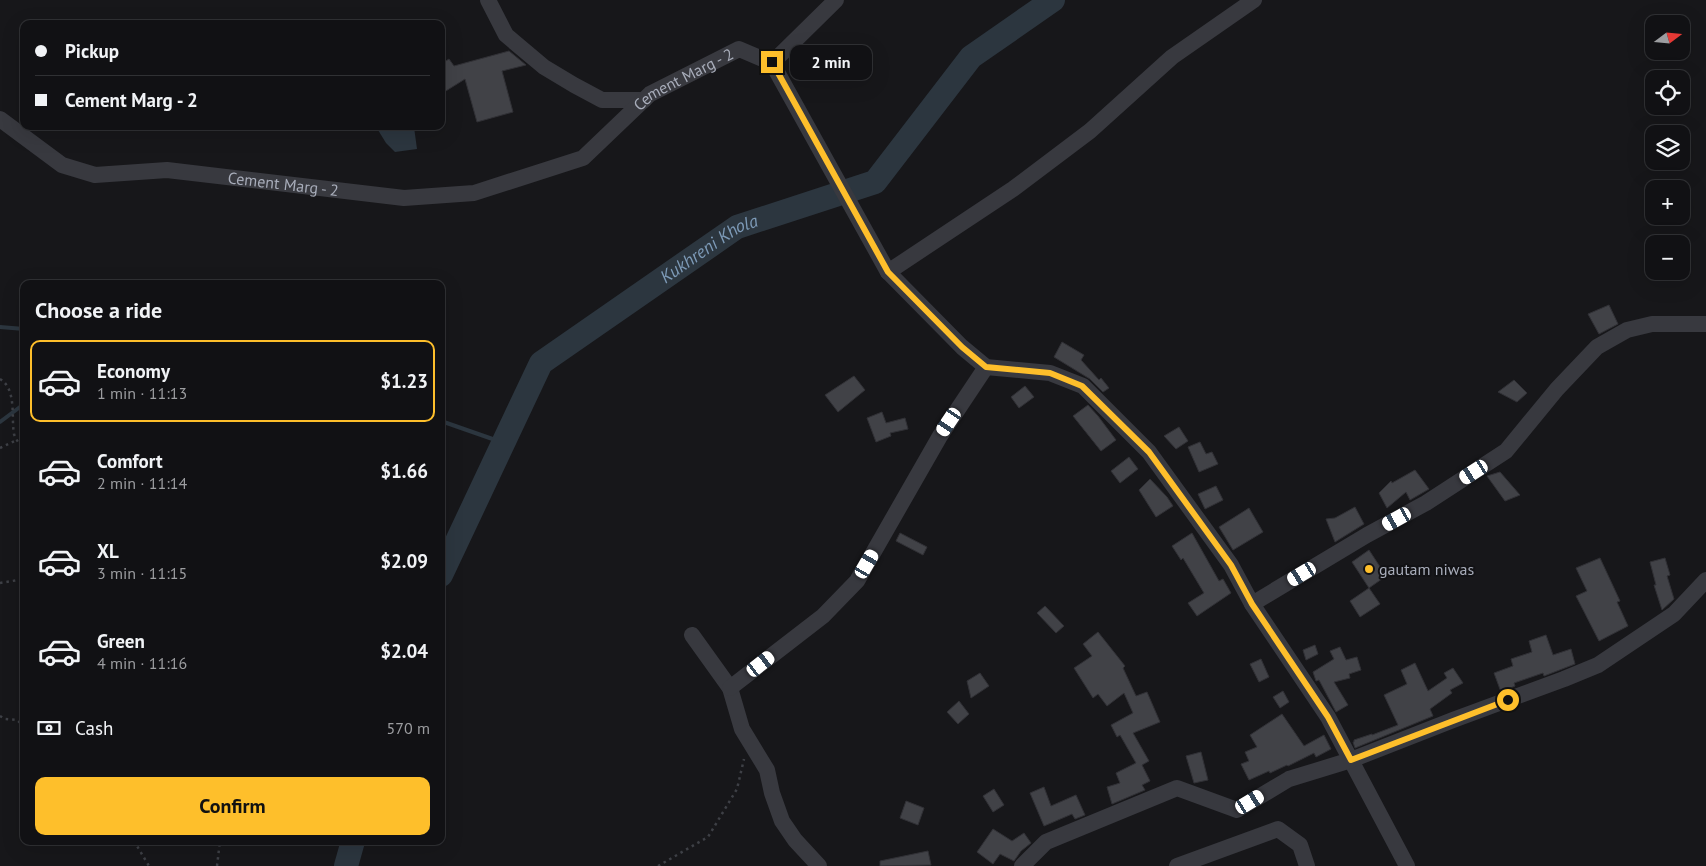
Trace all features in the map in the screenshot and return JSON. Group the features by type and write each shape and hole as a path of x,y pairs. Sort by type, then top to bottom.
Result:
{"street":[{"path":"488,0 506,35 552,71 602,100 644,100"},
{"path":"836,0 772,62 888,272 962,347 986,367 1050,373 1082,386 1149,452 1231,565 1252,604 1328,717 1407,866"},
{"path":"888,272 1013,189 1090,131 1172,57 1254,0"},
{"name":"Cement Marg - 2","path":"0,119 62,165 95,175 167,170 404,198 474,193 583,158 650,94 739,49 772,62"},
{"path":"1252,604 1367,535 1426,503 1506,451 1557,388 1597,347 1627,330 1652,324 1706,324"},
{"path":"730,688 823,616 857,581 940,436 986,367"},
{"path":"1022,866 1046,842 1177,788 1237,810 1289,779 1351,760 1598,665 1674,614 1706,580"},
{"path":"692,635 730,688 742,729 767,770 782,822 795,840 819,866"},
{"path":"1177,866 1278,829 1300,845 1308,866"}],"path":[{"path":"0,379 5,382 13,401 14,436 20,445"},
{"path":"0,448 17,440"},
{"path":"0,584 20,579"},
{"path":"0,716 5,719 17,720 20,723"},
{"path":"658,866 708,837 736,789 742,762 751,744"},
{"path":"136,845 149,866"},
{"path":"217,866 220,845"}],"shaded area":[{"path":"378,130 414,130 417,149 395,152 386,143"}],"building":[{"path":"509,51 526,65 502,71 513,112 477,122 465,79 445,92 445,62 449,59 454,66"},
{"path":"1609,305 1618,324 1599,334 1588,314"},
{"path":"1062,342 1084,355 1081,360 1109,388 1103,392 1090,379 1054,357"},
{"path":"854,376 865,390 838,412 825,395"},
{"path":"1514,380 1527,393 1517,402 1498,392"},
{"path":"1025,386 1034,397 1019,408 1011,397"},
{"path":"1088,405 1116,440 1101,451 1073,416"},
{"path":"882,412 886,423 905,418 908,429 890,433 891,436 876,442 867,418"},
{"path":"1179,427 1188,441 1176,449 1164,436"},
{"path":"1200,442 1206,454 1212,452 1218,464 1199,472 1188,447"},
{"path":"1129,457 1138,469 1120,483 1111,471"},
{"path":"1415,470 1429,489 1410,500 1406,492 1387,508 1379,493 1391,481 1392,483"},
{"path":"1500,472 1520,495 1505,501 1487,476"},
{"path":"1150,479 1173,506 1156,517 1139,490"},
{"path":"1216,486 1223,500 1205,509 1198,494"},
{"path":"1355,507 1364,524 1335,542 1326,519 1335,518"},
{"path":"1249,508 1263,532 1233,550 1219,527"},
{"path":"900,533 927,547 923,555 896,541"},
{"path":"1192,533 1219,581 1223,579 1231,593 1197,616 1188,603 1204,593 1183,558 1181,560 1172,546"},
{"name":"gautam niwas","path":"1369,550 1386,576 1369,588 1352,562"},
{"path":"1600,558 1620,601 1617,602 1628,626 1599,641 1576,596 1587,591 1576,568"},
{"path":"1665,558 1670,575 1667,576 1674,599 1662,610 1654,585 1656,585 1650,562"},
{"path":"1369,588 1380,604 1360,617 1350,601"},
{"path":"1045,606 1064,626 1056,633 1037,613"},
{"path":"1098,632 1125,666 1123,668 1136,696 1147,692 1160,722 1133,733 1149,761 1142,765 1150,781 1142,785 1145,790 1112,804 1107,787 1120,783 1116,773 1136,763 1120,735 1117,737 1111,725 1133,713 1124,693 1107,706 1098,694 1093,698 1074,668 1092,656 1083,644"},
{"path":"1546,635 1553,655 1571,649 1575,664 1544,676 1543,673 1514,683 1515,686 1501,692 1494,673 1513,666 1511,659 1532,652 1529,641"},
{"path":"1315,645 1318,654 1306,660 1303,650"},
{"path":"1340,647 1346,660 1357,657 1361,670 1349,674 1350,678 1334,682 1348,705 1336,712 1319,680 1316,681 1313,672 1334,659 1330,651"},
{"path":"1261,659 1269,677 1259,682 1250,664"},
{"path":"1415,663 1428,691 1447,678 1444,673 1453,668 1463,683 1450,690 1452,693 1430,709 1433,716 1355,748 1354,740 1398,725 1384,695 1407,684 1401,670"},
{"path":"980,673 989,686 971,698 967,681"},
{"path":"1283,691 1289,702 1280,708 1273,697"},
{"path":"959,701 969,714 958,724 947,712"},
{"path":"1282,714 1304,746 1324,735 1331,749 1316,757 1314,753 1288,766 1270,773 1269,771 1249,780 1241,764 1249,761 1245,752 1257,747 1250,735"},
{"path":"1201,752 1208,780 1194,783 1186,756"},
{"path":"1044,787 1051,806 1076,795 1085,815 1075,819 1072,814 1044,826 1030,793"},
{"path":"994,789 1004,805 993,812 983,796"},
{"path":"906,801 924,808 918,825 900,818"},
{"path":"993,829 1012,841 1024,833 1031,843 1021,851 1014,861 1000,854 993,864 977,852"},
{"path":"928,851 931,865 880,866 880,861"}],"waterway":[{"name":"Kukhreni Khola","path":"445,567 541,363 737,227 875,182 971,57 1053,0"},
{"path":"0,327 20,329"},
{"path":"0,422 20,407"},
{"path":"445,422 504,443"},
{"name":"Kukhreni Khola","path":"346,866 352,845"}],"place":[{"name":"gautam niwas","path":"1369,569"}],"route":[{"path":"772,62 888,272 962,347 986,367 1050,373 1082,386 1149,452 1231,565 1252,604 1328,717 1351,760 1508,700"}]}
